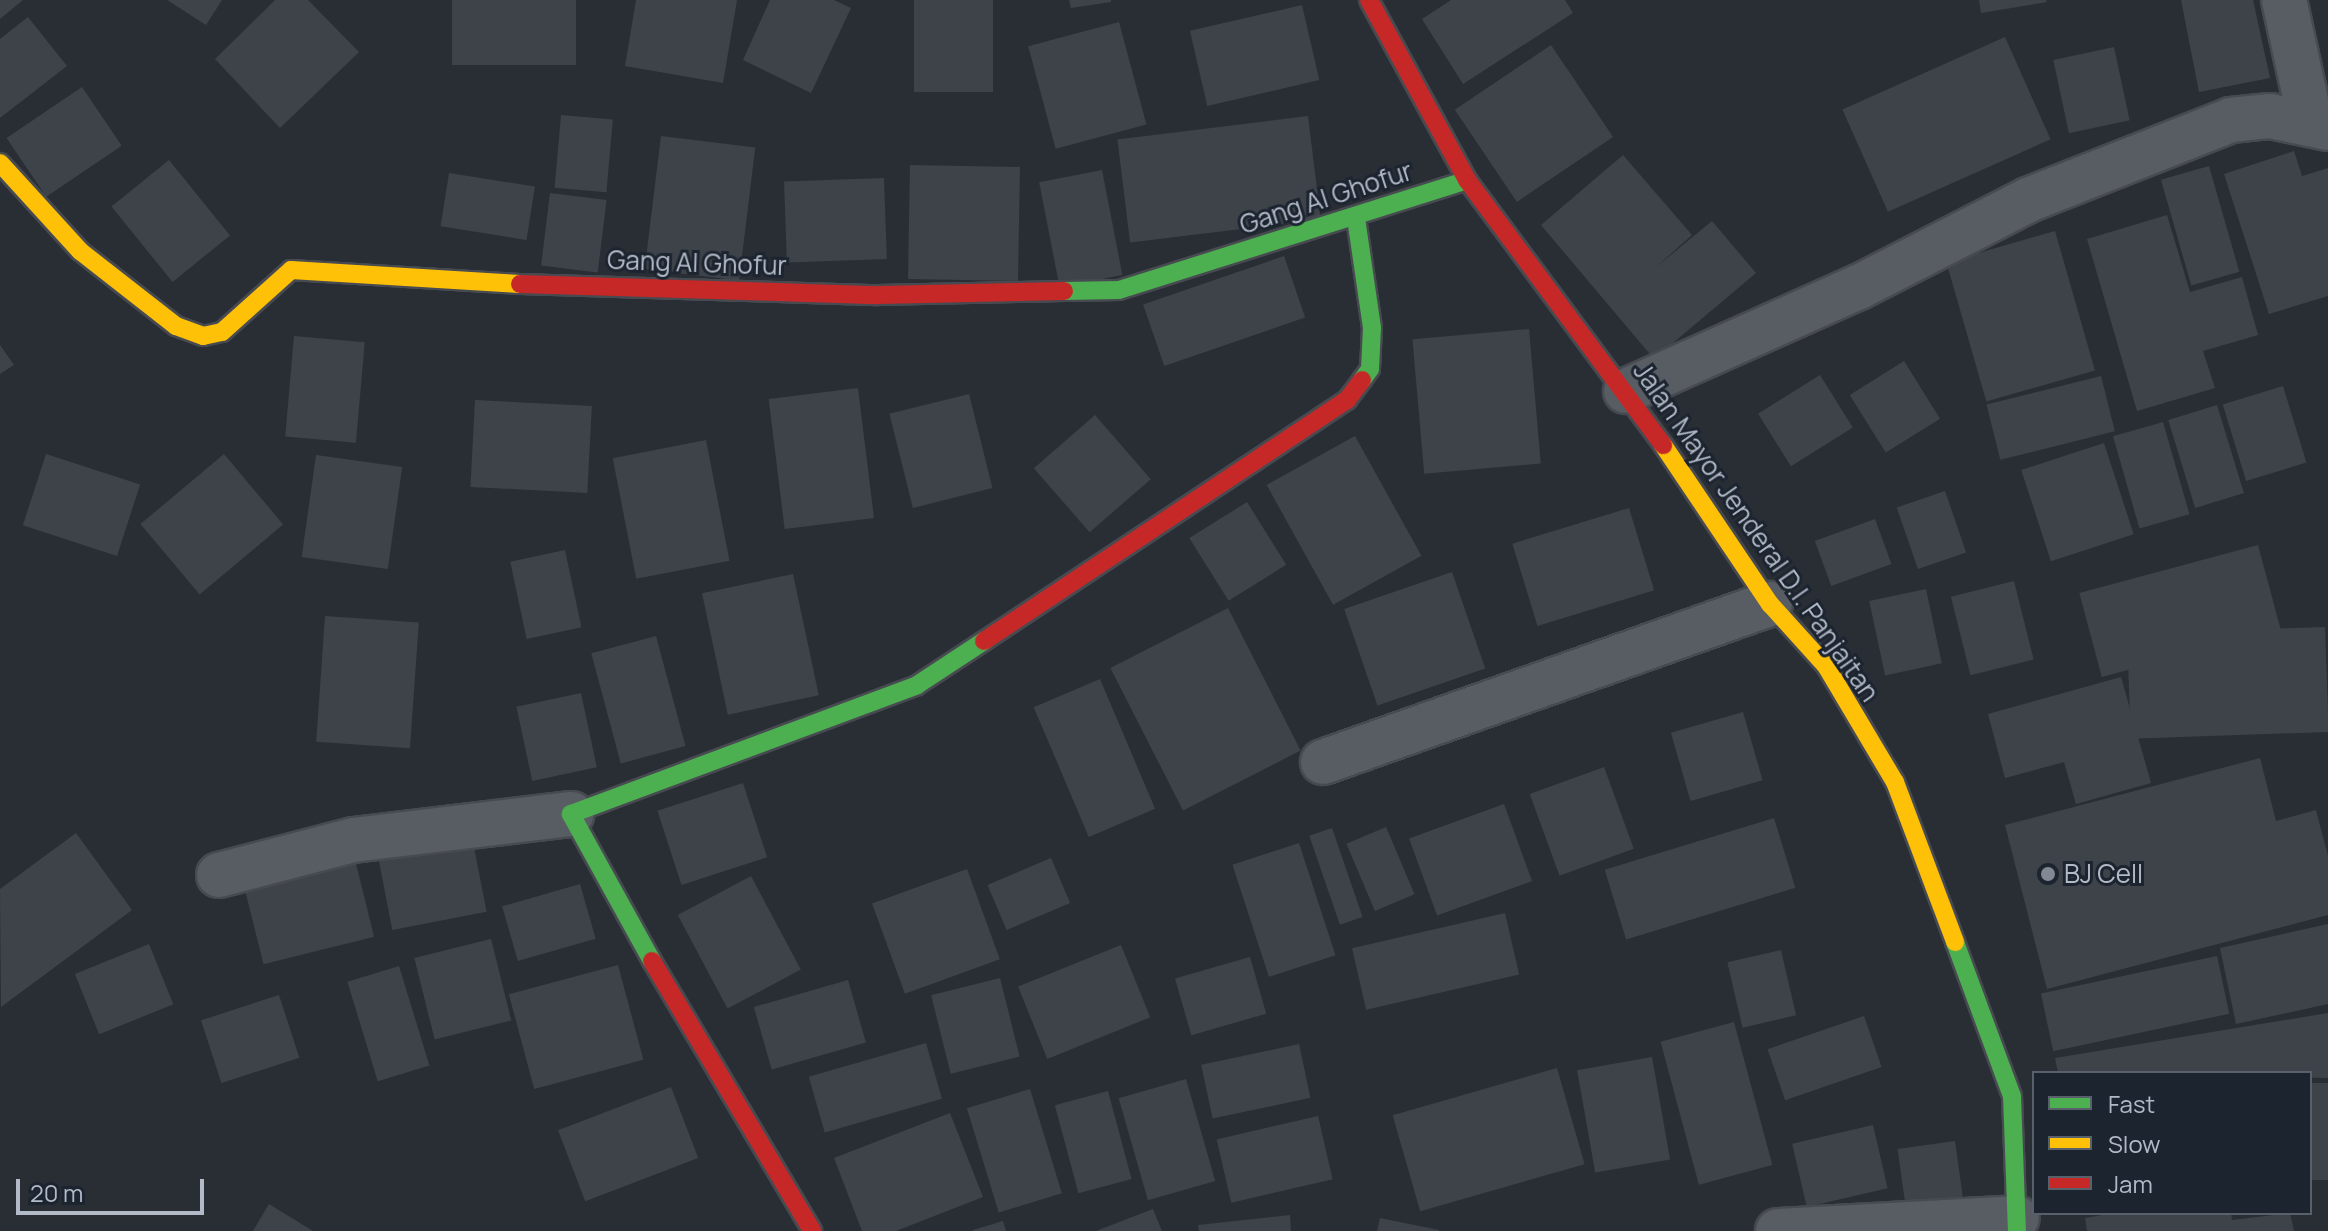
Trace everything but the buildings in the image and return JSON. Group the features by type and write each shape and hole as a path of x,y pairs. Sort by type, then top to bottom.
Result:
{"street":[{"name":"Jalan Mayor Jenderal D.I. Panjaitan","path":"1369,0 1467,180 1626,391 1770,604 1826,666 1895,782 2012,1096 2017,1224"},
{"path":"1626,391 1859,287 2028,200 2191,135 2231,120 2270,116 2319,126 2284,0"},
{"name":"Gang Al Ghofur","path":"0,163 80,251 176,326 203,336 222,332 291,270 399,280 878,295 1119,290 1356,218 1467,180"},
{"path":"219,875 353,840 571,814 917,685 1347,400 1370,369 1372,328 1356,218"},
{"path":"1323,762 1770,604"},
{"path":"571,814 699,1046 812,1231"},
{"path":"1778,1231 2017,1224"}],"traffic: fast":[{"path":"1064,291 1119,290 1467,180"},
{"path":"1356,218 1372,328 1370,369 1362,380"},
{"path":"652,961 571,814 917,685 984,641"},
{"path":"1955,942 2012,1096 2017,1231"}],"traffic: slow":[{"path":"0,163 80,251 176,326 203,336 222,332 291,270 520,284"},
{"path":"1663,445 1770,604 1826,666 1895,782 1955,942"}],"traffic: jam":[{"path":"1369,0 1467,180 1663,445"},
{"path":"520,284 878,295 1064,291"},
{"path":"984,641 1347,400 1362,380"},
{"path":"652,961 812,1231"}],"place":[{"name":"BJ Cell","path":"2048,874"}]}
